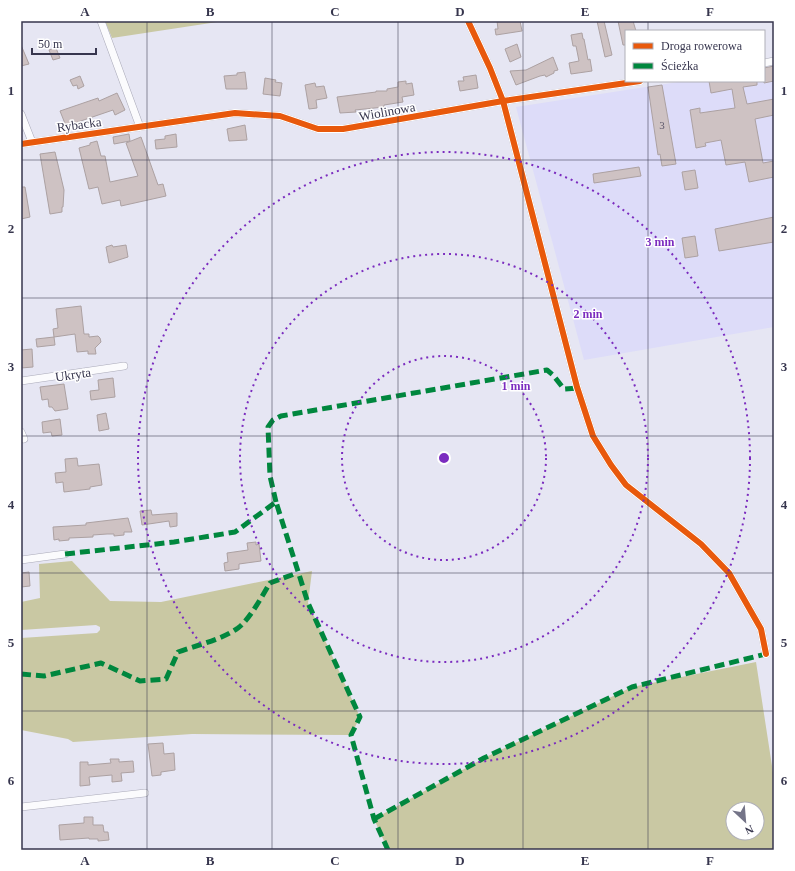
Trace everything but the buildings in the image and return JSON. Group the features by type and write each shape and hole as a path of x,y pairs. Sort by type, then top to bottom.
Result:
{"street":[{"path":"101,21 140,127"},
{"path":"468,21 490,68 503,101 577,386 593,436 611,465 626,485 701,544 729,573 761,629 766,654"},
{"name":"Wiolinowa","path":"140,127 235,113 261,113 280,116 318,129 333,130 365,126 503,101 633,82"},
{"path":"21,114 32,142"},
{"name":"Rybacka","path":"21,144 140,127"},
{"name":"Ukryta","path":"21,381 124,366"},
{"path":"21,432 24,439"},
{"path":"21,560 65,554"},
{"path":"21,807 145,793"}],"shaded area":[{"path":"774,67 774,327 584,360 516,107 678,82 765,82 765,80"}],"green space":[{"path":"105,21 224,21 112,38"},
{"path":"72,561 110,601 161,602 312,571 308,603 360,717 351,735 192,734 73,742 68,739 21,730 21,638 97,633 100,630 100,627 96,625 21,630 21,602 40,598 39,564"},
{"path":"756,662 774,779 774,850 388,850 374,819 484,758 632,687"}],"marked path":[{"path":"276,502 270,476 268,427 273,420 281,416 547,370 564,389 578,388"},
{"path":"65,554 174,542 235,532 276,502 308,603 360,717 351,735 374,819 388,850"},
{"path":"21,674 44,676 101,663 140,681 166,679 178,652 217,639 238,628 260,601 270,583 297,573"},
{"path":"374,819 484,758 632,687 766,654"}],"cycle path":[{"path":"468,21 490,68 503,101 577,387 593,436 611,465 626,485 701,544 729,573 761,629 766,654"},
{"path":"21,144 235,113 280,116 318,129 343,129 503,101 633,82"}]}
